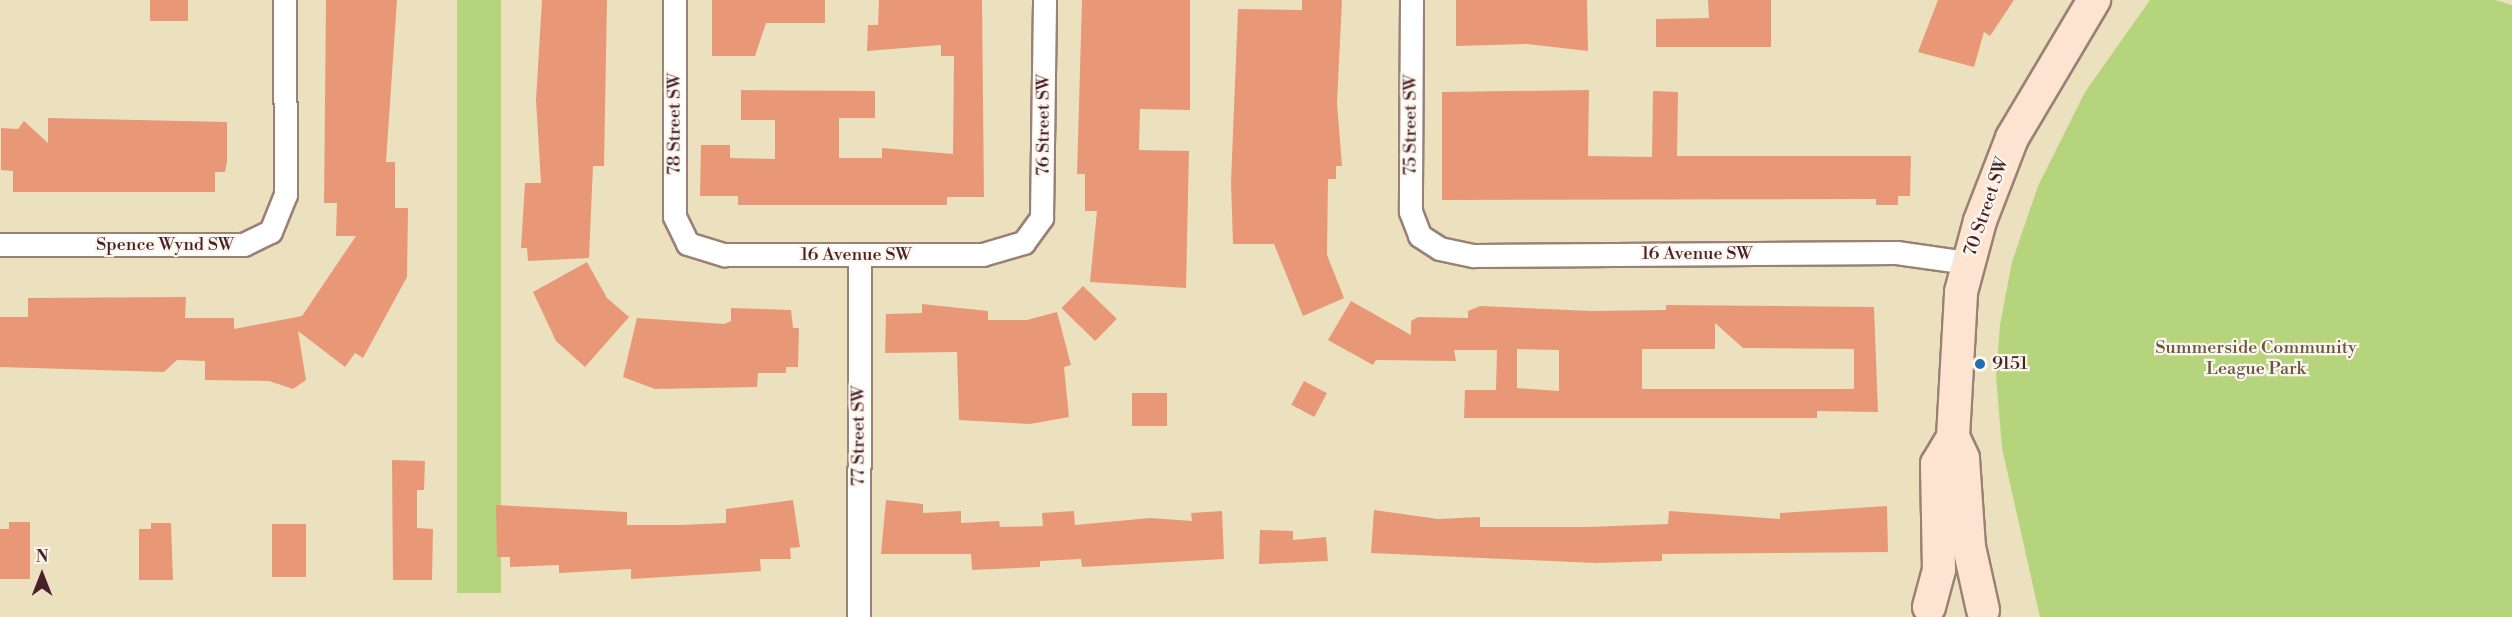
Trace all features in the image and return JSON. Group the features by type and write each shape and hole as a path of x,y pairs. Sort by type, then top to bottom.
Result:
{"street":[{"name":"Spence Wynd SW","path":"0,245 244,245 271,232 286,195 285,0"},
{"name":"78 Street SW","path":"675,0 675,217 688,244"},
{"name":"76 Street SW","path":"1024,243 1038,228 1044,206 1045,0"},
{"name":"75 Street SW","path":"1412,0 1411,212 1414,226 1429,243"},
{"name":"70 Street SW","path":"1988,613 1970,547 1962,458 1953,437 1955,336 1968,263 2012,138 2094,0"},
{"name":"16 Avenue SW","path":"688,244 725,255 983,255 1024,243"},
{"name":"16 Avenue SW","path":"1429,243 1474,256 1897,253 1968,263"},
{"name":"77 Street SW","path":"859,617 860,255"},
{"name":"70 Street SW","path":"1923,612 1939,570 1937,464 1953,437"},
{"path":"1923,612 1952,599 1988,613"}],"green space":[{"path":"457,0 501,0 501,593 457,593"},
{"name":"Summerside Community League Park","path":"2150,0 2495,0 2512,5 2512,617 2040,617 2002,448 1996,376 2000,325 2012,262 2038,186 2085,92"}],"building":[{"path":"150,0 188,0 188,21 150,21"},
{"path":"326,0 397,0 386,162 395,162 395,208 408,208 407,277 363,358 355,353 345,367 298,331 306,380 293,389 269,381 205,380 205,361 177,360 164,372 0,367 0,317 28,317 28,298 186,297 185,318 234,318 234,329 302,316 356,236 336,236 337,203 324,203"},
{"path":"542,0 607,0 604,166 593,166 589,258 528,261 527,248 521,248 525,183 541,183 536,100"},
{"path":"712,0 825,0 825,23 766,23 755,56 712,56"},
{"path":"879,0 982,0 984,197 947,197 947,205 738,205 738,196 700,196 701,145 730,145 730,158 775,159 775,120 741,120 741,90 875,91 875,118 839,118 839,158 882,158 882,148 953,154 954,56 941,56 941,45 867,51 868,25 878,25"},
{"path":"1082,0 1190,0 1190,110 1140,109 1139,150 1189,151 1186,288 1090,282 1097,211 1085,211 1085,174 1077,174"},
{"path":"1302,0 1342,0 1337,103 1342,166 1336,166 1336,179 1328,179 1327,255 1344,298 1303,316 1274,244 1233,244 1231,182 1238,9 1302,10"},
{"path":"1456,0 1587,0 1588,51 1527,44 1456,46"},
{"path":"1708,0 1771,0 1771,47 1656,47 1656,19 1709,18"},
{"path":"1938,0 2014,0 1990,36 1984,32 1974,67 1918,52"},
{"path":"1589,90 1588,156 1652,157 1653,91 1678,92 1677,156 1911,156 1910,196 1898,196 1898,205 1876,205 1876,199 1442,200 1442,92"},
{"path":"48,118 227,122 225,172 215,172 215,192 13,192 13,171 1,170 1,128 18,129 24,121 48,143"},
{"path":"587,262 607,298 629,317 585,367 556,341 533,292"},
{"path":"1083,286 1117,319 1095,341 1061,308"},
{"path":"1351,301 1411,335 1411,321 1418,317 1468,318 1468,311 1480,306 1591,311 1666,310 1666,305 1874,307 1878,412 1817,411 1817,418 1464,418 1465,390 1496,390 1497,350 1454,350 1456,361 1376,360 1373,365 1328,340","holes":["1715,323 1743,348 1854,349 1854,389 1642,389 1642,349 1715,349","1517,349 1559,350 1559,391 1517,388"]},
{"path":"922,304 988,311 988,320 1027,320 1057,312 1071,365 1064,367 1069,417 1030,424 959,420 957,352 885,353 886,314 922,313"},
{"path":"731,308 791,310 793,328 799,328 798,367 786,367 786,373 758,373 757,387 655,389 623,377 637,318 724,324 731,321"},
{"path":"1304,381 1327,393 1314,417 1291,405"},
{"path":"1132,393 1167,393 1167,426 1132,426"},
{"path":"392,460 425,461 424,490 417,490 417,528 433,529 432,580 393,580"},
{"path":"793,500 800,547 790,548 791,559 760,559 761,571 631,579 631,569 559,573 559,565 510,567 510,557 497,557 496,505 627,512 627,525 681,525 726,523 726,509"},
{"path":"886,500 923,504 923,513 961,511 961,523 999,521 1000,527 1043,526 1042,513 1074,511 1075,525 1150,518 1192,521 1191,513 1222,511 1224,559 1082,567 1081,559 1040,561 1040,567 972,570 971,554 881,554"},
{"path":"1887,506 1888,552 1662,554 1662,561 1596,563 1371,553 1374,510 1438,519 1480,517 1480,527 1587,527 1668,524 1669,511 1780,519 1780,513"},
{"path":"9,522 30,522 30,579 0,579 0,529 9,529"},
{"path":"151,523 171,523 173,580 139,580 139,529 151,529"},
{"path":"272,524 306,524 306,577 272,577"},
{"path":"1260,530 1293,531 1293,540 1326,537 1328,561 1259,564"}],"place":[{"name":"9151","path":"1980,364"}]}
